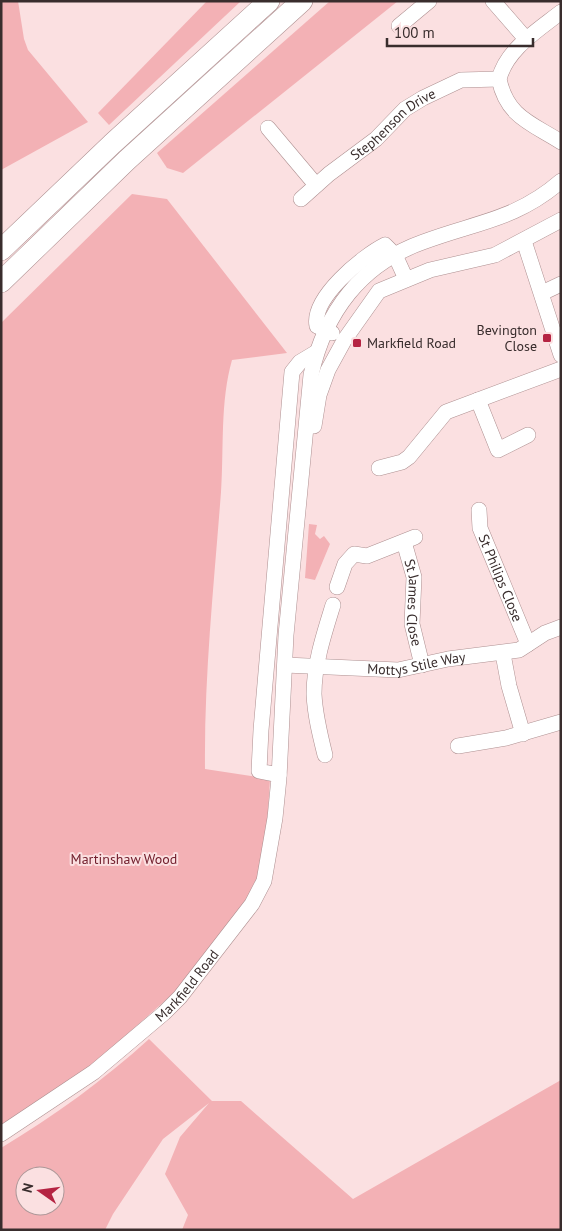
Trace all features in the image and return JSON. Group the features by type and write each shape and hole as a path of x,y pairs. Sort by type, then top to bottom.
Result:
{"highway":[{"path":"1,250 112,144 269,1"},
{"path":"1,282 135,154 302,1"}],"street":[{"path":"398,26 429,1"},
{"path":"493,1 526,39"},
{"path":"561,12 526,39 509,57 499,79 507,106 520,117 561,142"},
{"name":"Stephenson Drive","path":"301,199 376,138 405,109 423,98 461,80 499,79"},
{"path":"266,130 316,186"},
{"path":"406,279 395,255 422,242 512,214 536,200 561,181"},
{"path":"300,473 307,473 311,468 319,395 328,370 345,339 379,291 430,270 495,255 561,220"},
{"path":"524,240 561,355"},
{"name":"Markfield Road","path":"1,1134 94,1072 164,1014 180,998 252,904 264,881 275,818 279,775 284,665 309,385 324,330 317,326 316,320 321,307 350,268 371,252 386,246 395,255"},
{"path":"542,294 561,284"},
{"path":"324,330 345,339"},
{"path":"279,775 259,772 262,711 292,372 300,362 316,354"},
{"path":"379,468 402,462 439,430 446,412 561,369"},
{"path":"478,400 498,450 528,435"},
{"name":"St Philips Close","path":"479,510 480,528 528,644"},
{"name":"St James Close","path":"337,587 345,564 354,554 367,556 409,540 414,577 412,624 422,665"},
{"path":"325,755 316,718 314,693 318,666 333,605"},
{"name":"Mottys Stile Way","path":"284,665 390,670 486,653 503,654 519,650 544,633 561,627"},
{"path":"503,654 509,686 523,734"},
{"path":"458,746 523,734 561,722"}],"green space":[{"path":"1,1 18,1 24,39 28,50 88,122 1,170"},
{"path":"207,1 241,1 109,125 98,113"},
{"path":"330,1 398,1 183,173 167,168 157,153"},
{"name":"Martinshaw Wood","path":"132,194 167,199 287,353 232,360 228,376 224,409 221,492 206,699 205,769 270,779 264,881 176,991 91,1066 1,1125 1,323"},
{"path":"309,524 317,525 315,534 320,539 324,536 330,544 315,580 305,578"},
{"path":"149,1039 212,1101 241,1101 353,1199 561,1080 561,1230 182,1230 188,1215 165,1174 180,1137 209,1103 163,1139 113,1214 105,1230 1,1230 1,1148 78,1097"}],"place":[{"name":"Bevington Close","path":"547,338"},
{"name":"Markfield Road","path":"357,343"}]}
